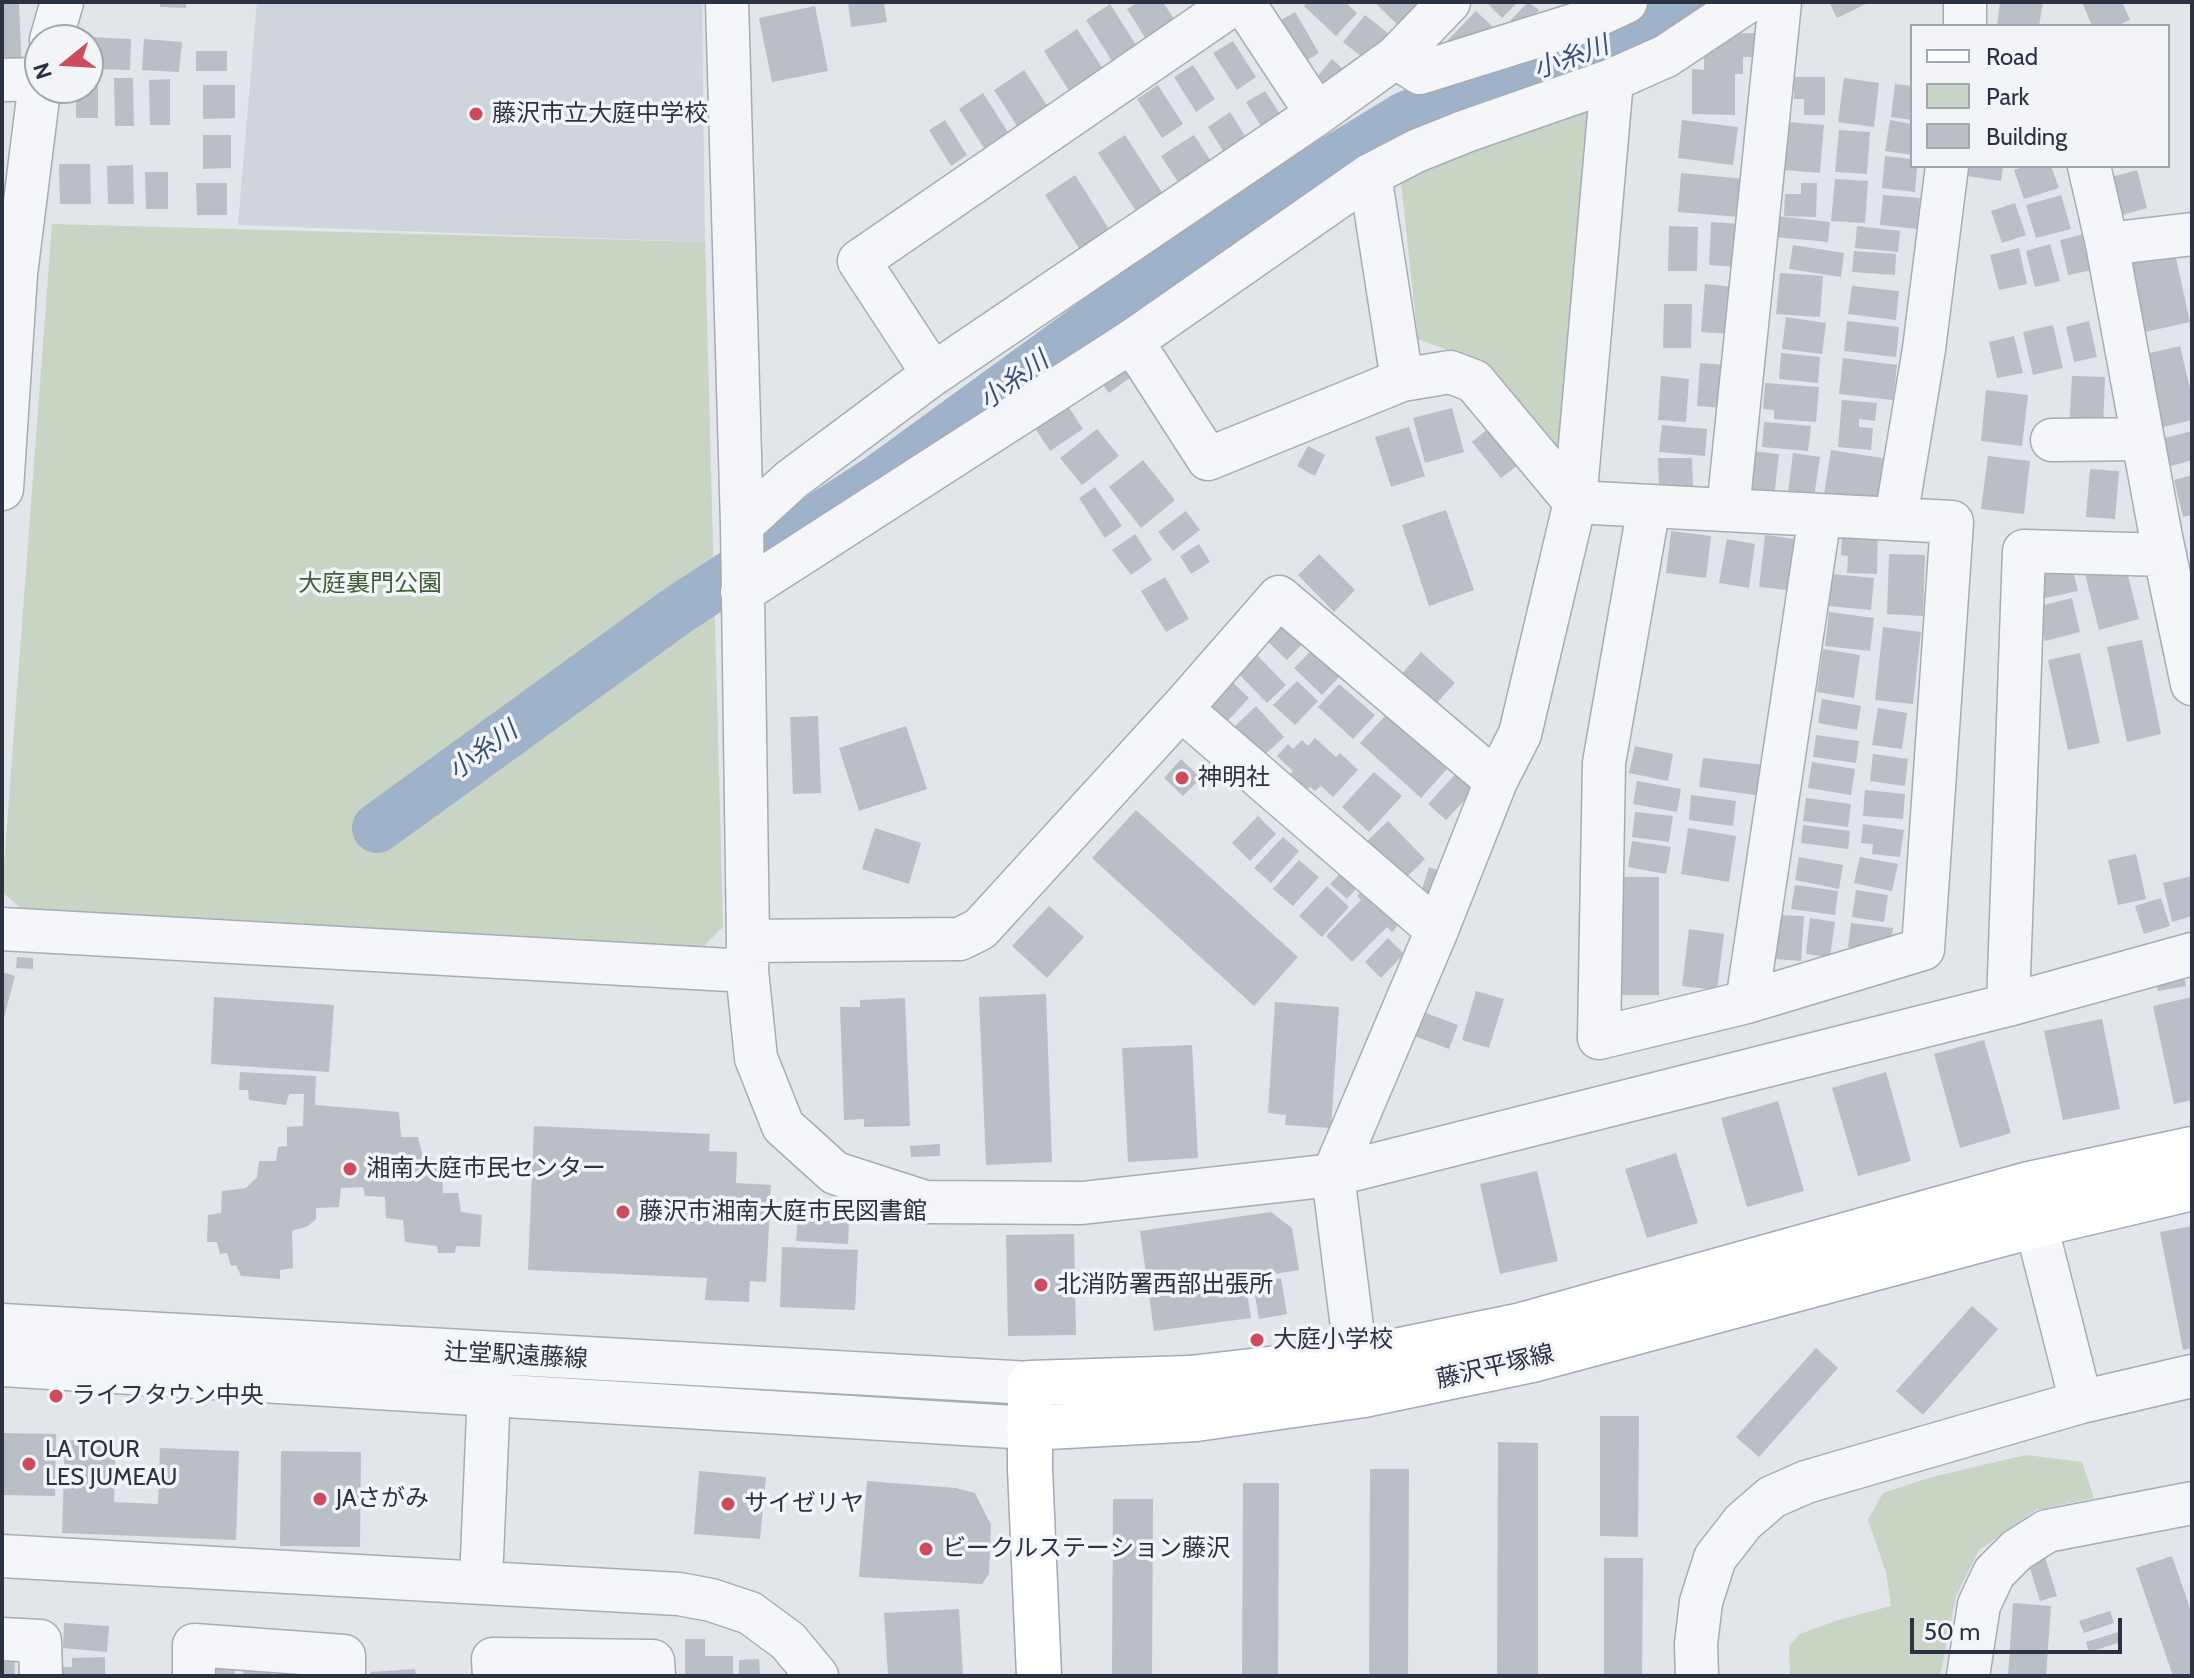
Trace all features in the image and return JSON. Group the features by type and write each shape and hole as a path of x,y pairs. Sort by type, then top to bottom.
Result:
{"main road":[{"name":"藤沢平塚線","path":"1029,1428 1196,1419 1360,1377 1522,1325 2029,1184 2192,1149"},
{"name":"藤沢平塚線","path":"1030,1383 1360,1377 1532,1360 2036,1225 2192,1188"},
{"path":"1030,1383 1039,1676"}],"street":[{"path":"56,24 62,2"},
{"path":"727,2 742,525 748,956 756,1058 783,1126 835,1173 925,1202 1082,1203 1333,1175 2008,1005 2192,954"},
{"path":"742,525 791,480 933,374 1317,114 1396,57 1449,2"},
{"path":"1396,57 1420,73 1583,22 1626,2"},
{"path":"742,592 1132,341 1370,175 1416,151 1612,80 1666,56 1747,2"},
{"path":"1728,510 1780,2"},
{"path":"1965,2 1965,24"},
{"path":"933,374 859,261 1251,6 1317,114"},
{"path":"2,80 24,80"},
{"path":"1360,1377 1333,1175 1437,930 1496,781 1520,734 1575,502 1612,80"},
{"path":"2,489 9,273 36,104"},
{"path":"1896,518 1924,349 1947,168"},
{"path":"2089,168 2107,244 2143,439 2175,563 2192,684"},
{"path":"1370,175 1402,380"},
{"path":"2107,244 2192,234"},
{"path":"1132,341 1208,459 1402,380 1450,372 1474,381 1575,502 1952,522 1923,949 1747,1002 1599,1038 1604,763 1649,506"},
{"path":"2052,440 2143,439"},
{"path":"1747,1002 1820,515"},
{"path":"2008,1005 2024,551 2175,563"},
{"path":"2,929 748,956 960,939 980,929 1279,597 1496,781"},
{"path":"1181,709 1437,930"},
{"path":"1840,1236 1888,1242 1994,1212 2036,1225 2081,1402"},
{"name":"辻堂駅遠藤線","path":"2,1325 491,1355 1030,1383"},
{"path":"481,1581 491,1355"},
{"name":"辻堂駅遠藤線","path":"2,1365 1029,1428"},
{"path":"1697,1676 1696,1644 1701,1602 1715,1558 1743,1522 1772,1497 1806,1482 2081,1402 2192,1376"},
{"path":"1968,1676 1979,1605 1994,1573 2017,1550 2047,1531 2192,1503"},
{"path":"2,1556 679,1594 711,1600 750,1613 788,1641 817,1676"},
{"path":"2,1639 40,1641 41,1676"},
{"path":"194,1676 194,1645 344,1656 344,1676"},
{"path":"494,1676 493,1659 653,1661 654,1676"}],"shaded area":[{"name":"藤沢市立大庭中学校","path":"257,2 702,2 705,242 238,225"}],"green space":[{"path":"1588,109 1570,450 1558,454 1483,363 1418,339 1400,173"},
{"name":"大庭裏門公園","path":"52,224 705,242 723,927 703,947 22,909 2,892"},
{"path":"2026,1455 2082,1462 2094,1498 2036,1510 1979,1550 1956,1596 1940,1676 1790,1676 1789,1646 1800,1634 1891,1606 1886,1572 1868,1520 1883,1493 1932,1477"}],"building":[{"path":"2,2 19,2 22,74 2,75"},
{"path":"160,2 186,2 186,8 160,7"},
{"path":"848,2 884,2 887,22 851,27"},
{"path":"1138,2 1163,2 1178,25 1149,44 1127,9"},
{"path":"1307,2 1345,2 1357,13 1336,36 1304,6"},
{"path":"1374,2 1416,2 1418,4 1398,25"},
{"path":"1486,2 1518,2 1502,18"},
{"path":"1528,2 1539,10 1516,34 1506,25"},
{"path":"1829,2 1870,2 1837,18"},
{"path":"2000,2 2043,2 2039,24 1997,24"},
{"path":"2082,2 2122,2 2130,20 2121,24 2091,24"},
{"path":"1110,4 1138,48 1114,64 1086,20"},
{"path":"815,6 828,71 772,82 759,18"},
{"path":"1476,11 1492,26 1461,57 1446,42"},
{"path":"1295,12 1319,53 1298,66 1274,24"},
{"path":"1365,15 1389,34 1367,61 1343,42"},
{"path":"1077,29 1105,72 1071,94 1044,51"},
{"path":"1754,33 1754,57 1743,57 1743,74 1735,74 1735,115 1692,114 1692,69 1704,70 1704,51 1716,51 1716,34"},
{"path":"104,38 131,39 130,70 104,69"},
{"path":"144,39 182,42 179,72 142,70"},
{"path":"1233,41 1256,77 1237,90 1213,53"},
{"path":"196,51 227,51 227,71 196,71"},
{"path":"1332,59 1353,78 1338,95 1317,77"},
{"path":"1193,65 1215,99 1196,112 1174,77"},
{"path":"1024,70 1050,110 1019,129 994,90"},
{"path":"1788,77 1825,77 1825,115 1804,115 1804,99 1794,99 1794,90 1788,90"},
{"path":"114,78 133,78 134,126 115,126"},
{"path":"1844,78 1879,83 1874,127 1838,122"},
{"path":"170,79 170,125 150,125 149,80"},
{"path":"1895,84 1910,86 1910,120 1891,117"},
{"path":"203,85 235,85 235,118 203,119"},
{"path":"1158,85 1183,124 1162,138 1137,99"},
{"path":"1265,91 1283,119 1264,131 1246,102"},
{"path":"983,93 1013,140 989,156 959,109"},
{"path":"76,104 98,104 98,118 76,118"},
{"path":"1230,112 1247,139 1225,154 1208,127"},
{"path":"945,120 967,155 951,166 929,130"},
{"path":"1682,120 1738,127 1733,165 1678,158"},
{"path":"1890,120 1910,124 1910,155 1885,151"},
{"path":"1788,122 1824,125 1820,173 1785,170"},
{"path":"1839,130 1870,132 1867,174 1835,172"},
{"path":"203,135 231,135 231,168 203,169"},
{"path":"1125,135 1167,200 1140,217 1098,153"},
{"path":"1194,135 1213,164 1180,185 1161,156"},
{"path":"1885,156 1910,159 1910,168 1917,168 1915,192 1882,188"},
{"path":"59,164 90,164 91,204 60,204"},
{"path":"133,165 134,204 108,204 107,166"},
{"path":"1961,168 2003,168 2001,181 1960,175"},
{"path":"2052,168 2059,188 2024,199 2014,170"},
{"path":"2137,170 2147,208 2119,216 2108,178"},
{"path":"145,172 168,172 168,209 146,209"},
{"path":"1681,173 1745,179 1741,217 1678,212"},
{"path":"1075,175 1114,237 1084,256 1045,195"},
{"path":"1835,179 1868,181 1865,223 1831,221"},
{"path":"196,183 227,183 227,215 197,215"},
{"path":"1801,183 1817,183 1816,217 1784,216 1785,194 1801,194"},
{"path":"1883,195 1920,198 1917,229 1880,225"},
{"path":"2061,195 2071,229 2036,238 2026,205"},
{"path":"2015,203 2026,235 2002,243 1991,211"},
{"path":"1777,216 1830,222 1828,242 1775,237"},
{"path":"1711,222 1742,224 1739,267 1709,265"},
{"path":"1669,226 1698,227 1697,271 1668,271"},
{"path":"1857,226 1900,231 1898,252 1855,248"},
{"path":"2084,234 2092,270 2068,275 2060,240"},
{"path":"2050,244 2060,281 2035,287 2026,251"},
{"path":"1793,245 1844,253 1841,277 1789,269"},
{"path":"2019,248 2027,284 1999,290 1990,255"},
{"path":"2174,249 2190,322 2145,332 2129,259"},
{"path":"1854,251 1896,254 1895,275 1852,272"},
{"path":"1780,273 1823,276 1820,317 1776,314"},
{"path":"1705,284 1735,287 1731,334 1701,332"},
{"path":"1852,286 1899,291 1896,320 1848,314"},
{"path":"1664,304 1692,304 1691,348 1663,348"},
{"path":"1786,317 1826,323 1822,354 1782,349"},
{"path":"1847,321 1899,327 1896,357 1844,351"},
{"path":"2089,321 2097,357 2074,362 2066,327"},
{"path":"2053,325 2063,368 2033,375 2023,332"},
{"path":"2014,336 2023,373 1997,378 1989,342"},
{"path":"2180,346 2192,397 2192,420 2155,429 2137,356"},
{"path":"1781,353 1820,357 1818,383 1779,379"},
{"path":"1118,358 1131,377 1109,393 1095,375"},
{"path":"1843,358 1897,365 1893,400 1839,394"},
{"path":"1700,363 1727,365 1725,408 1697,406"},
{"path":"1661,376 1689,379 1686,422 1658,420"},
{"path":"2072,376 2105,377 2103,429 2069,427"},
{"path":"1765,383 1819,387 1816,422 1774,419 1774,410 1763,409"},
{"path":"1986,390 2028,395 2022,446 1981,441"},
{"path":"1062,397 1083,429 1050,451 1029,419"},
{"path":"1842,400 1877,403 1875,421 1859,419 1859,427 1873,428 1871,450 1838,447"},
{"path":"1452,408 1464,452 1425,463 1413,418"},
{"path":"1764,422 1811,426 1808,451 1762,447"},
{"path":"1492,425 1523,461 1501,478 1472,442"},
{"path":"1662,425 1707,429 1705,456 1659,452"},
{"path":"1409,427 1425,476 1391,487 1375,437"},
{"path":"1097,429 1119,456 1082,485 1060,458"},
{"path":"2192,431 2192,460 2168,467 2161,439"},
{"path":"1308,446 1325,455 1315,476 1297,466"},
{"path":"1831,450 1888,459 1880,504 1824,494"},
{"path":"1750,451 1779,454 1774,497 1745,494"},
{"path":"1793,453 1820,457 1814,497 1788,493"},
{"path":"1988,456 2030,461 2024,514 1981,509"},
{"path":"1658,458 1692,458 1693,491 1659,492"},
{"path":"1143,460 1175,500 1141,528 1109,487"},
{"path":"2090,469 2119,471 2115,519 2086,517"},
{"path":"2192,475 2192,515 2183,517 2174,480"},
{"path":"1095,487 1122,526 1105,538 1079,498"},
{"path":"1446,510 1474,590 1429,606 1402,525"},
{"path":"1186,511 1200,530 1173,551 1158,532"},
{"path":"1842,529 1878,530 1877,574 1847,573 1848,556 1841,555"},
{"path":"1671,531 1711,536 1706,578 1666,573"},
{"path":"1135,534 1152,560 1131,575 1112,550"},
{"path":"1765,535 1803,540 1797,591 1759,587"},
{"path":"1727,539 1755,544 1749,588 1719,583"},
{"path":"1199,544 1210,562 1191,574 1180,556"},
{"path":"1319,554 1355,590 1334,612 1298,575"},
{"path":"1889,554 1925,555 1923,616 1887,614"},
{"path":"2123,556 2139,619 2099,630 2083,566"},
{"path":"2039,563 2073,570 2078,591 2036,600"},
{"path":"1831,574 1874,578 1871,610 1828,606"},
{"path":"1165,577 1189,619 1166,632 1141,591"},
{"path":"2072,598 2080,632 2045,641 2036,607"},
{"path":"1829,612 1874,618 1870,651 1825,646"},
{"path":"1282,615 1307,639 1287,660 1262,636"},
{"path":"1883,627 1921,632 1913,704 1875,700"},
{"path":"2142,640 2161,734 2127,742 2107,647"},
{"path":"1314,648 1341,675 1322,695 1294,668"},
{"path":"1823,649 1860,655 1854,698 1817,692"},
{"path":"1421,652 1455,683 1433,707 1400,676"},
{"path":"2080,653 2100,743 2068,750 2048,660"},
{"path":"1256,654 1286,685 1267,703 1237,672"},
{"path":"1225,675 1249,698 1225,724 1201,701"},
{"path":"1297,681 1318,701 1295,725 1273,705"},
{"path":"1339,684 1375,715 1353,739 1318,707"},
{"path":"1822,699 1861,706 1857,730 1818,723"},
{"path":"1256,706 1284,737 1260,759 1232,729"},
{"path":"1878,708 1907,713 1902,749 1872,745"},
{"path":"1387,714 1447,769 1421,798 1360,743"},
{"path":"818,716 821,793 793,794 790,717"},
{"path":"906,726 927,789 859,811 839,748"},
{"path":"1816,735 1859,741 1856,763 1813,757"},
{"path":"1315,738 1336,757 1340,753 1358,770 1333,797 1321,786 1315,791 1310,787 1307,790 1277,756 1288,744 1293,749 1302,740 1308,746"},
{"path":"1635,746 1673,754 1668,781 1629,773"},
{"path":"1873,754 1908,759 1905,786 1870,781"},
{"path":"1703,758 1765,765 1761,796 1699,787"},
{"name":"神明社","path":"1181,759 1201,778 1183,796 1164,778"},
{"path":"1812,762 1855,769 1851,795 1808,788"},
{"path":"1460,769 1478,786 1446,820 1428,804"},
{"path":"1374,772 1402,796 1369,832 1342,807"},
{"path":"1637,781 1681,789 1677,812 1633,804"},
{"path":"1865,790 1905,794 1903,819 1863,816"},
{"path":"1691,795 1736,801 1733,826 1689,820"},
{"path":"1806,798 1851,804 1848,827 1803,821"},
{"path":"1136,810 1298,957 1254,1006 1092,858"},
{"path":"1635,812 1673,816 1669,842 1632,837"},
{"path":"1258,816 1276,834 1250,861 1232,843"},
{"path":"1388,821 1425,859 1402,882 1365,843"},
{"path":"1863,824 1904,830 1900,857 1872,854 1873,844 1861,843"},
{"path":"1803,825 1850,831 1848,849 1801,843"},
{"path":"875,828 921,843 909,884 862,869"},
{"path":"1688,828 1736,836 1729,882 1681,874"},
{"path":"1283,837 1299,851 1271,883 1254,868"},
{"path":"1632,841 1671,847 1666,874 1628,867"},
{"path":"2136,854 2146,899 2118,905 2108,860"},
{"path":"1799,857 1843,865 1839,889 1795,880"},
{"path":"1860,857 1898,864 1892,891 1854,883"},
{"path":"1299,860 1319,877 1293,906 1273,889"},
{"path":"1350,863 1366,877 1347,899 1330,884"},
{"path":"1429,867 1443,872 1434,896 1421,892"},
{"path":"2192,876 2192,916 2172,922 2163,883"},
{"path":"1620,877 1659,877 1659,995 1621,995"},
{"path":"1370,882 1405,918 1392,932 1387,927 1352,962 1326,936 1361,900 1357,896"},
{"path":"1795,885 1838,891 1835,915 1791,909"},
{"path":"1327,886 1349,907 1322,937 1299,916"},
{"path":"1856,890 1888,895 1884,922 1852,917"},
{"path":"2161,898 2170,926 2144,934 2135,906"},
{"path":"1049,906 1084,937 1047,978 1012,946"},
{"path":"1779,915 1804,916 1801,961 1776,959"},
{"path":"1810,918 1835,922 1830,957 1806,954"},
{"path":"1851,923 1893,928 1890,952 1848,947"},
{"path":"1689,929 1724,934 1717,990 1682,986"},
{"path":"1388,938 1404,954 1381,978 1365,962"},
{"path":"17,957 33,958 33,969 16,968"},
{"path":"2,972 15,976 3,1021 2,1021"},
{"path":"2184,974 2186,986 2158,991 2155,979"},
{"path":"1476,991 1504,999 1489,1048 1462,1040"},
{"path":"1046,994 1052,1162 986,1165 979,997"},
{"path":"214,997 334,1005 329,1072 211,1064"},
{"path":"2192,997 2192,1100 2174,1104 2153,1006"},
{"path":"905,998 910,1126 864,1127 864,1119 844,1120 840,1007 860,1007 860,1000"},
{"path":"1275,1002 1339,1007 1331,1128 1285,1125 1286,1115 1268,1113"},
{"path":"1418,1010 1458,1025 1449,1049 1409,1034"},
{"path":"2102,1019 2120,1109 2063,1120 2044,1031"},
{"path":"1984,1040 2011,1133 1960,1148 1934,1054"},
{"path":"1192,1045 1198,1158 1128,1162 1122,1048"},
{"name":"湘南大庭市民センター","path":"240,1072 316,1076 315,1105 399,1112 401,1137 418,1137 423,1157 441,1160 443,1193 458,1193 461,1212 482,1215 480,1247 456,1246 455,1253 438,1253 437,1246 405,1242 403,1220 386,1218 385,1197 365,1196 363,1187 341,1188 339,1207 316,1208 316,1219 308,1226 292,1231 293,1268 280,1270 280,1279 241,1276 236,1265 231,1266 227,1253 220,1254 217,1242 207,1242 208,1215 221,1213 222,1191 246,1188 257,1177 259,1161 276,1161 278,1147 287,1146 287,1127 303,1126 304,1094 289,1094 286,1105 249,1100 248,1090 239,1090"},
{"path":"1886,1072 1911,1161 1858,1176 1832,1088"},
{"path":"1778,1101 1804,1191 1747,1207 1721,1118"},
{"path":"534,1126 710,1134 709,1151 737,1152 736,1183 771,1185 766,1282 750,1281 749,1302 705,1300 707,1278 528,1270"},
{"path":"940,1144 940,1156 911,1157 910,1146"},
{"path":"1676,1153 1698,1223 1647,1238 1625,1169"},
{"path":"1537,1171 1558,1261 1500,1274 1480,1184"},
{"path":"1271,1212 1292,1228 1299,1270 1245,1279 1251,1318 1154,1331 1140,1231"},
{"path":"798,1216 849,1220 848,1244 796,1241"},
{"path":"2192,1226 2192,1348 2183,1350 2160,1232"},
{"name":"北消防署西部出張所","path":"1074,1234 1076,1335 1008,1336 1006,1235"},
{"path":"782,1247 858,1250 855,1310 780,1307"},
{"path":"1281,1278 1287,1314 1259,1319 1253,1284"},
{"path":"1972,1306 1998,1329 1923,1415 1896,1391"},
{"path":"1816,1348 1838,1368 1759,1457 1736,1437"},
{"path":"1600,1416 1639,1416 1638,1537 1600,1536"},
{"name":"LA TOUR LES JUMEAU","path":"2,1433 56,1434 55,1496 2,1495"},
{"path":"65,1440 116,1442 114,1502 158,1504 160,1448 239,1451 236,1540 62,1533"},
{"path":"1498,1442 1538,1443 1538,1676 1497,1676"},
{"name":"JAさがみ","path":"281,1451 361,1452 360,1547 280,1546"},
{"path":"1370,1469 1409,1469 1408,1676 1369,1676"},
{"path":"699,1471 766,1477 760,1539 694,1534"},
{"name":"ビークルステーション藤沢","path":"867,1481 956,1488 975,1493 991,1525 989,1574 982,1584 859,1577"},
{"path":"1243,1483 1279,1483 1278,1676 1242,1676"},
{"path":"1113,1499 1153,1499 1152,1676 1112,1676"},
{"path":"2172,1556 2192,1614 2192,1676 2173,1676 2136,1568"},
{"path":"2045,1557 2057,1596 2040,1601 2028,1562"},
{"path":"1604,1558 1643,1558 1642,1676 1604,1676"},
{"path":"2013,1603 2051,1606 2046,1676 2008,1676"},
{"path":"959,1609 963,1674 888,1676 884,1613"},
{"path":"2110,1611 2114,1623 2084,1633 2079,1621"},
{"path":"64,1623 109,1626 107,1652 63,1648"},
{"path":"2118,1632 2121,1642 2089,1652 2086,1642"},
{"path":"685,1639 705,1639 705,1656 733,1656 733,1676 685,1676"},
{"path":"2,1653 14,1653 15,1676 2,1676"},
{"path":"105,1657 105,1676 60,1676 60,1667 72,1667 72,1658"},
{"path":"759,1659 760,1676 739,1676 739,1660"},
{"path":"234,1661 235,1676 206,1676 205,1663"},
{"path":"270,1669 271,1676 244,1676 243,1671"},
{"path":"415,1669 416,1676 371,1676 370,1672"}],"waterway":[{"name":"小糸川","path":"377,828 678,610 879,479 1232,222 1406,116 1493,82 1575,58 1632,36 1688,2"}],"place":[{"name":"藤沢市立大庭中学校","path":"476,114"},
{"name":"神明社","path":"1182,778"},
{"name":"湘南大庭市民センター","path":"350,1169"},
{"name":"藤沢市湘南大庭市民図書館","path":"623,1212"},
{"name":"北消防署西部出張所","path":"1041,1285"},
{"name":"大庭小学校","path":"1257,1340"},
{"name":"ライフタウン中央","path":"56,1396"},
{"name":"LA TOUR LES JUMEAU","path":"29,1464"},
{"name":"JAさがみ","path":"320,1499"},
{"name":"サイゼリヤ","path":"728,1504"},
{"name":"ビークルステーション藤沢","path":"926,1549"}]}
